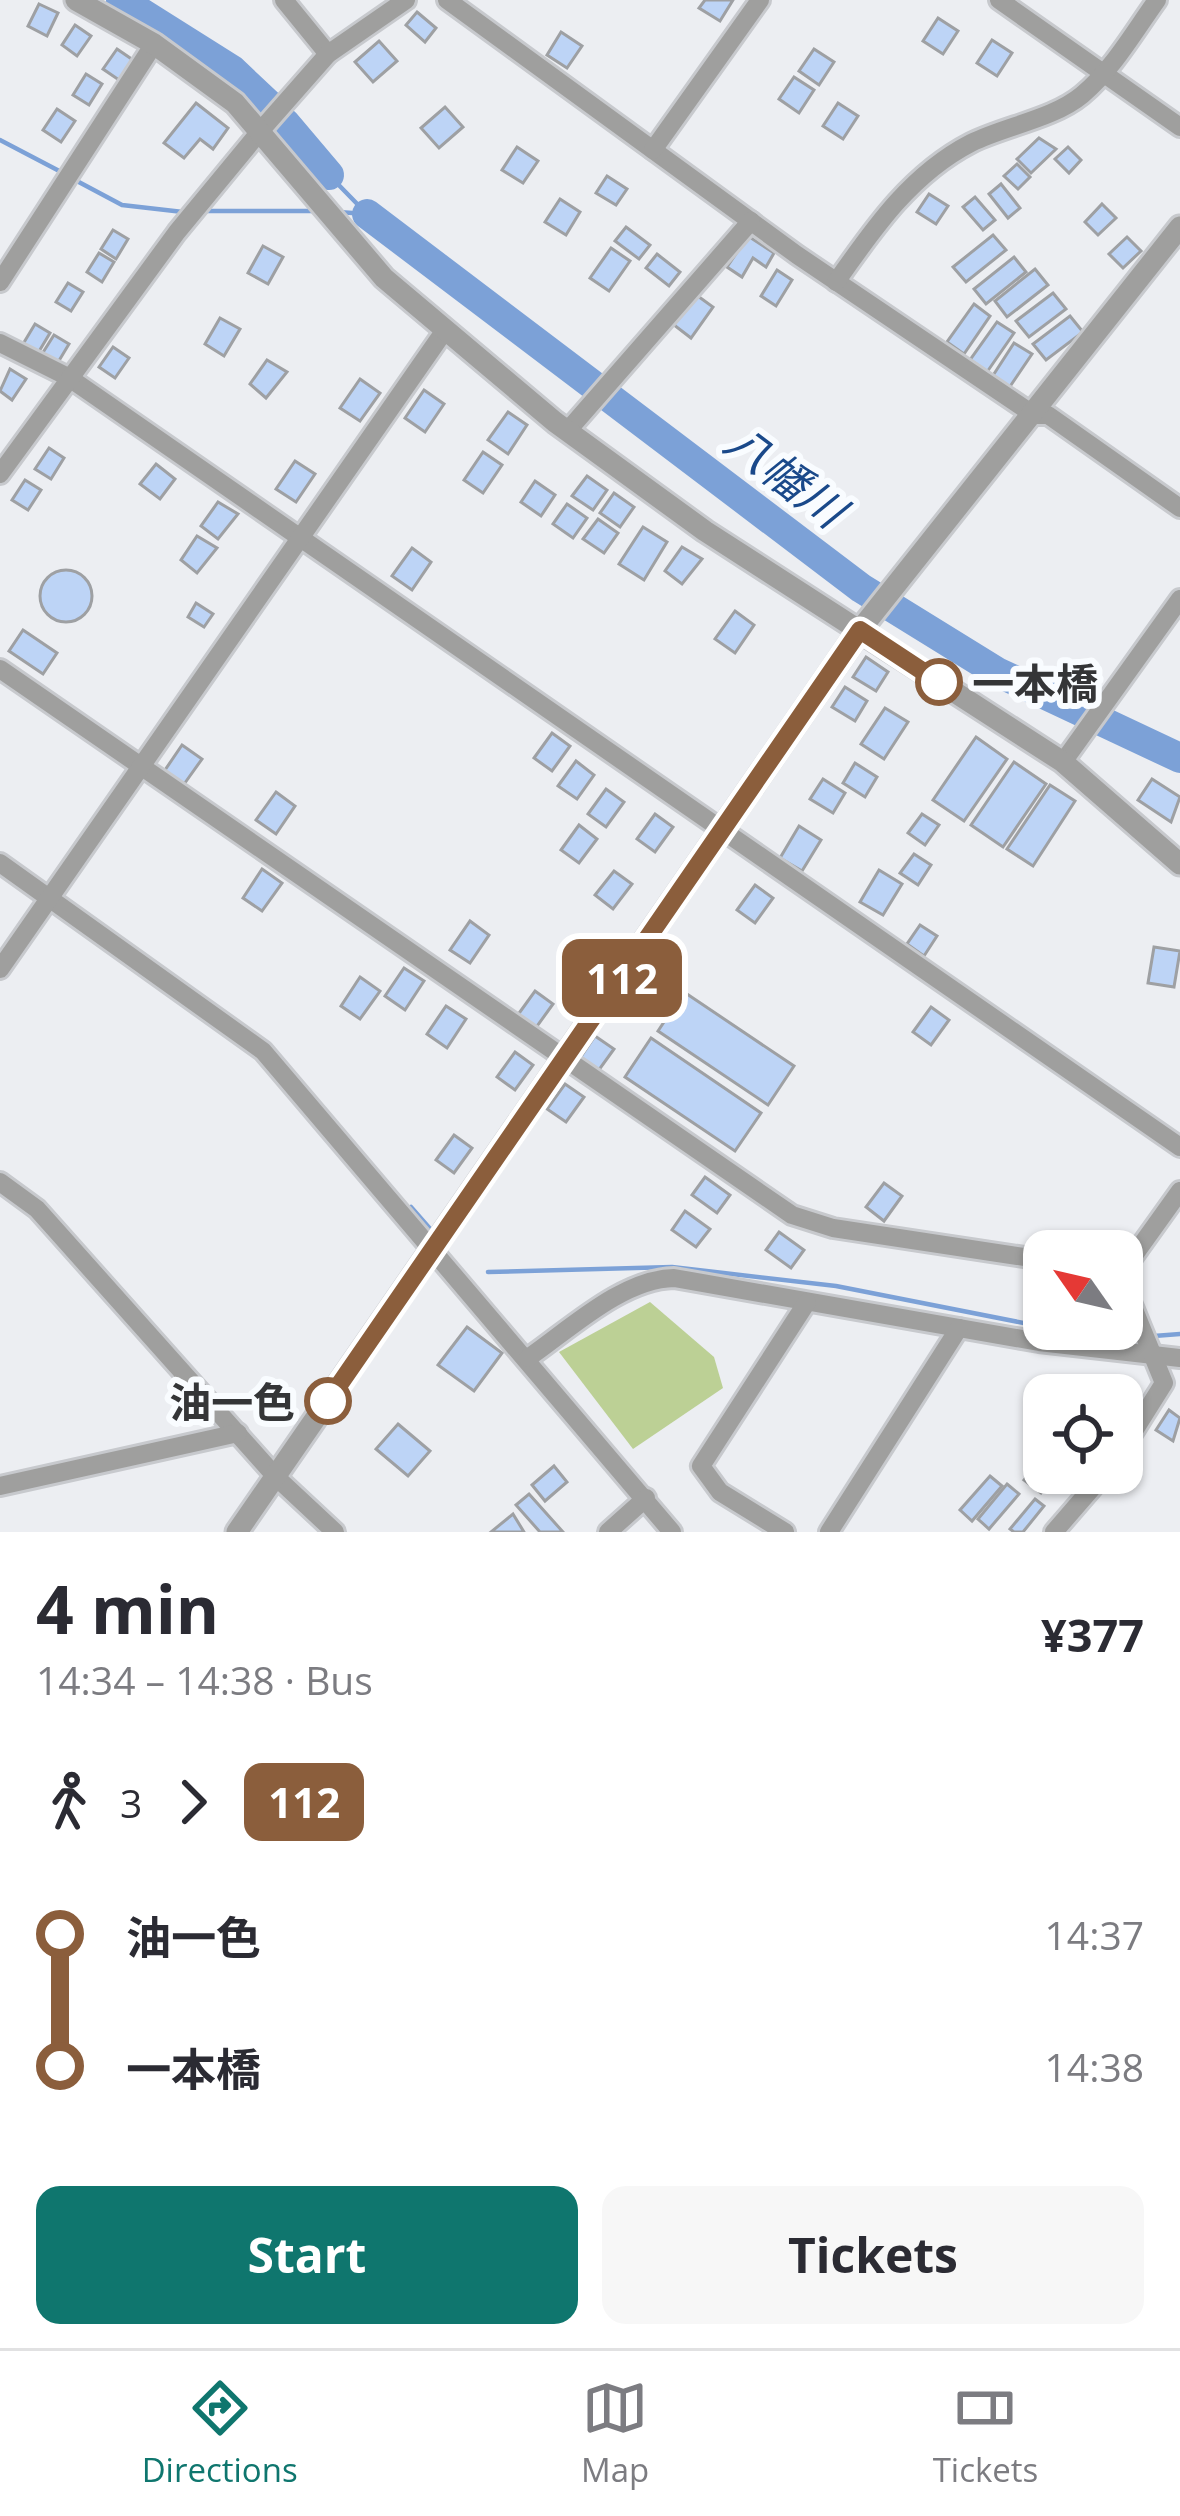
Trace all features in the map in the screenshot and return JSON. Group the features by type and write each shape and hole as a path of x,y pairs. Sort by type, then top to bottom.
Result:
{"street":[{"path":"76,0 208,80 262,129 328,215 443,333 705,531 867,623 1063,762 1180,865"},
{"path":"284,0 328,54"},
{"path":"0,474 68,377 262,129 328,54 406,0"},
{"path":"447,0 836,282 1034,415 1048,415 1180,508"},
{"path":"653,150 760,0"},
{"path":"999,0 1180,127"},
{"path":"836,282 888,209 919,179 970,144 1078,99 1104,73 1157,0"},
{"path":"0,282 154,44"},
{"path":"570,428 751,221"},
{"path":"237,1532 867,623 1180,227"},
{"path":"0,969 443,333"},
{"path":"0,343 68,377 1180,1147"},
{"path":"1063,762 1180,599"},
{"path":"0,669 792,1215 833,1228 1023,1257"},
{"path":"0,863 263,1052 672,1532"},
{"path":"0,1182 37,1209 276,1478 335,1532"},
{"path":"1143,1244 1180,1191"},
{"path":"528,1358 655,1279 958,1328 1149,1343 1180,1358"},
{"path":"785,1532 720,1492 701,1466 808,1302"},
{"path":"829,1532 958,1328"},
{"path":"1143,1329 1172,1387 1143,1424"},
{"path":"0,1486 238,1432"},
{"path":"1054,1532 1087,1494"},
{"path":"608,1532 646,1498"}],"green space":[{"path":"650,1302 714,1357 723,1388 633,1449 559,1352"}],"building":[{"path":"705,0 733,0 720,21 699,8"},
{"path":"39,4 58,13 47,36 28,26"},
{"path":"417,12 436,28 425,42 406,25"},
{"path":"938,18 958,31 943,54 923,41"},
{"path":"75,25 91,36 77,56 62,45"},
{"path":"561,32 582,46 567,68 547,55"},
{"path":"992,40 1012,53 997,76 977,63"},
{"path":"379,41 397,61 373,82 355,62"},
{"path":"117,49 133,60 119,80 103,69"},
{"path":"814,49 834,62 819,85 799,71"},
{"path":"86,74 102,84 89,105 73,95"},
{"path":"794,77 814,90 799,113 779,99"},
{"path":"196,103 228,128 213,149 200,139 184,158 164,143"},
{"path":"838,103 858,116 843,139 823,126"},
{"path":"445,107 463,127 439,148 421,128"},
{"path":"57,109 75,121 61,142 43,130"},
{"path":"1039,138 1056,149 1031,173 1017,159"},
{"path":"517,147 538,161 523,183 502,170"},
{"path":"1068,147 1081,160 1069,173 1055,159"},
{"path":"1017,164 1030,177 1018,189 1004,176"},
{"path":"607,176 627,189 616,205 596,193"},
{"path":"1001,184 1020,208 1008,218 989,194"},
{"path":"929,194 948,206 936,224 917,212"},
{"path":"975,197 995,220 983,230 963,207"},
{"path":"560,199 580,212 566,235 545,222"},
{"path":"1102,204 1116,218 1098,235 1085,222"},
{"path":"626,227 650,245 639,259 615,241"},
{"path":"113,230 128,239 116,259 101,249"},
{"path":"993,235 1006,250 966,282 953,267"},
{"path":"748,236 774,253 766,267 753,258 742,277 727,267"},
{"path":"1127,237 1141,251 1123,268 1109,254"},
{"path":"263,246 283,257 268,284 248,273"},
{"path":"611,248 630,261 609,291 590,278"},
{"path":"99,253 114,262 102,282 87,272"},
{"path":"657,254 680,272 669,286 646,268"},
{"path":"1014,257 1026,272 986,304 974,289"},
{"path":"1035,269 1048,285 1007,317 995,301"},
{"path":"777,270 792,280 776,306 761,296"},
{"path":"68,283 83,292 71,311 56,302"},
{"path":"1053,293 1066,309 1029,337 1016,321"},
{"path":"695,294 713,307 691,338 674,325"},
{"path":"974,304 990,316 964,354 947,342"},
{"path":"1070,316 1083,332 1046,360 1033,344"},
{"path":"220,318 240,329 224,356 205,344"},
{"path":"997,322 1014,333 987,372 970,360"},
{"path":"35,324 50,333 38,353 23,344"},
{"path":"54,335 69,344 57,364 42,354"},
{"path":"1014,343 1032,354 1009,388 992,377"},
{"path":"113,347 129,358 115,378 99,367"},
{"path":"267,360 287,372 266,398 250,384"},
{"path":"10,369 26,379 12,400 0,391"},
{"path":"360,379 380,393 360,421 340,408"},
{"path":"424,390 444,404 425,432 405,418"},
{"path":"508,412 527,425 508,454 488,440"},
{"path":"49,448 64,458 51,479 35,469"},
{"path":"483,452 502,465 483,493 464,480"},
{"path":"295,461 315,474 296,502 276,489"},
{"path":"156,464 175,479 160,499 140,484"},
{"path":"587,476 607,490 593,510 572,496"},
{"path":"25,480 41,490 28,510 12,500"},
{"path":"535,481 555,495 541,516 521,502"},
{"path":"614,493 634,507 620,527 600,513"},
{"path":"218,502 238,514 218,539 201,526"},
{"path":"567,504 587,518 573,538 553,524"},
{"path":"598,519 618,533 604,553 583,539"},
{"path":"643,527 667,542 644,580 619,564"},
{"path":"197,536 217,548 197,573 181,560"},
{"path":"682,547 702,559 682,584 665,571"},
{"path":"412,548 431,562 412,590 392,576"},
{"path":"66,570 85,577 92,596 85,615 66,622 47,615 40,596 47,577"},
{"path":"196,603 213,614 204,627 188,617"},
{"path":"735,611 754,625 735,653 715,639"},
{"path":"23,630 57,653 43,674 9,651"},
{"path":"866,657 888,672 876,691 853,677"},
{"path":"845,687 867,701 855,721 832,707"},
{"path":"885,708 908,722 884,759 861,744"},
{"path":"552,733 570,746 552,771 534,758"},
{"path":"976,737 1007,759 964,821 933,800"},
{"path":"182,745 202,759 182,787 163,773"},
{"path":"576,761 594,775 577,799 558,786"},
{"path":"1014,762 1046,784 1003,847 971,825"},
{"path":"855,763 877,777 865,797 843,783"},
{"path":"823,779 845,793 833,813 810,799"},
{"path":"1152,779 1180,797 1171,822 1138,800"},
{"path":"1050,785 1075,801 1033,866 1007,849"},
{"path":"606,789 624,802 606,827 588,814"},
{"path":"276,792 295,806 276,834 256,820"},
{"path":"655,814 673,827 655,852 637,839"},
{"path":"922,814 939,825 925,845 908,833"},
{"path":"579,825 597,839 579,863 561,850"},
{"path":"799,826 821,840 802,871 780,858"},
{"path":"914,854 931,865 918,885 900,873"},
{"path":"262,869 282,883 262,911 243,898"},
{"path":"879,870 902,884 883,915 860,902"},
{"path":"614,871 632,884 613,909 595,895"},
{"path":"755,885 773,898 755,923 737,910"},
{"path":"470,921 489,935 470,963 450,950"},
{"path":"920,925 937,936 924,956 907,944"},
{"path":"1154,947 1180,951 1174,987 1148,983"},
{"path":"404,968 424,981 405,1010 385,996"},
{"path":"360,977 380,991 360,1019 341,1006"},
{"path":"638,981 656,994 638,1019 620,1006"},
{"path":"535,991 553,1004 535,1029 517,1016"},
{"path":"684,992 794,1066 768,1105 658,1031"},
{"path":"446,1006 466,1019 447,1048 427,1034"},
{"path":"931,1007 949,1020 931,1045 913,1032"},
{"path":"595,1036 614,1049 596,1074 578,1061"},
{"path":"651,1038 761,1113 735,1151 625,1077"},
{"path":"515,1052 533,1065 515,1090 497,1077"},
{"path":"565,1084 584,1097 566,1122 547,1109"},
{"path":"454,1135 472,1148 454,1173 436,1160"},
{"path":"705,1177 730,1195 717,1213 692,1195"},
{"path":"884,1183 902,1196 884,1221 866,1207"},
{"path":"685,1211 710,1229 696,1247 672,1230"},
{"path":"779,1232 804,1250 791,1268 766,1250"},
{"path":"467,1327 502,1353 474,1391 438,1365"},
{"path":"1169,1410 1180,1418 1173,1441 1156,1430"},
{"path":"398,1424 430,1451 408,1476 376,1449"},
{"path":"554,1466 567,1482 545,1501 532,1485"},
{"path":"990,1476 1002,1486 972,1521 960,1510"},
{"path":"1007,1484 1019,1494 989,1529 978,1519"},
{"path":"529,1494 563,1532 540,1532 516,1505"},
{"path":"1035,1499 1044,1506 1023,1532 1014,1532 1010,1529"},
{"path":"513,1514 524,1532 491,1532"}],"waterway":[{"path":"121,0 232,70 268,104"},
{"path":"285,123 329,175"},
{"path":"0,140 65,174"},
{"path":"329,175 367,214 338,212"},
{"path":"75,180 122,205 183,212"},
{"path":"200,211 314,211"},
{"name":"八幡川","path":"367,214 861,588 997,672 1180,758"},
{"path":"411,1207 432,1231"},
{"path":"488,1272 672,1267 836,1286 1023,1323"},
{"path":"1154,1336 1180,1334"}],"bus line":[{"name":"112","path":"328,1401 860,630 939,682"}],"place":[{"name":"一本橋","path":"939,682"},
{"name":"油一色","path":"328,1401"}]}
